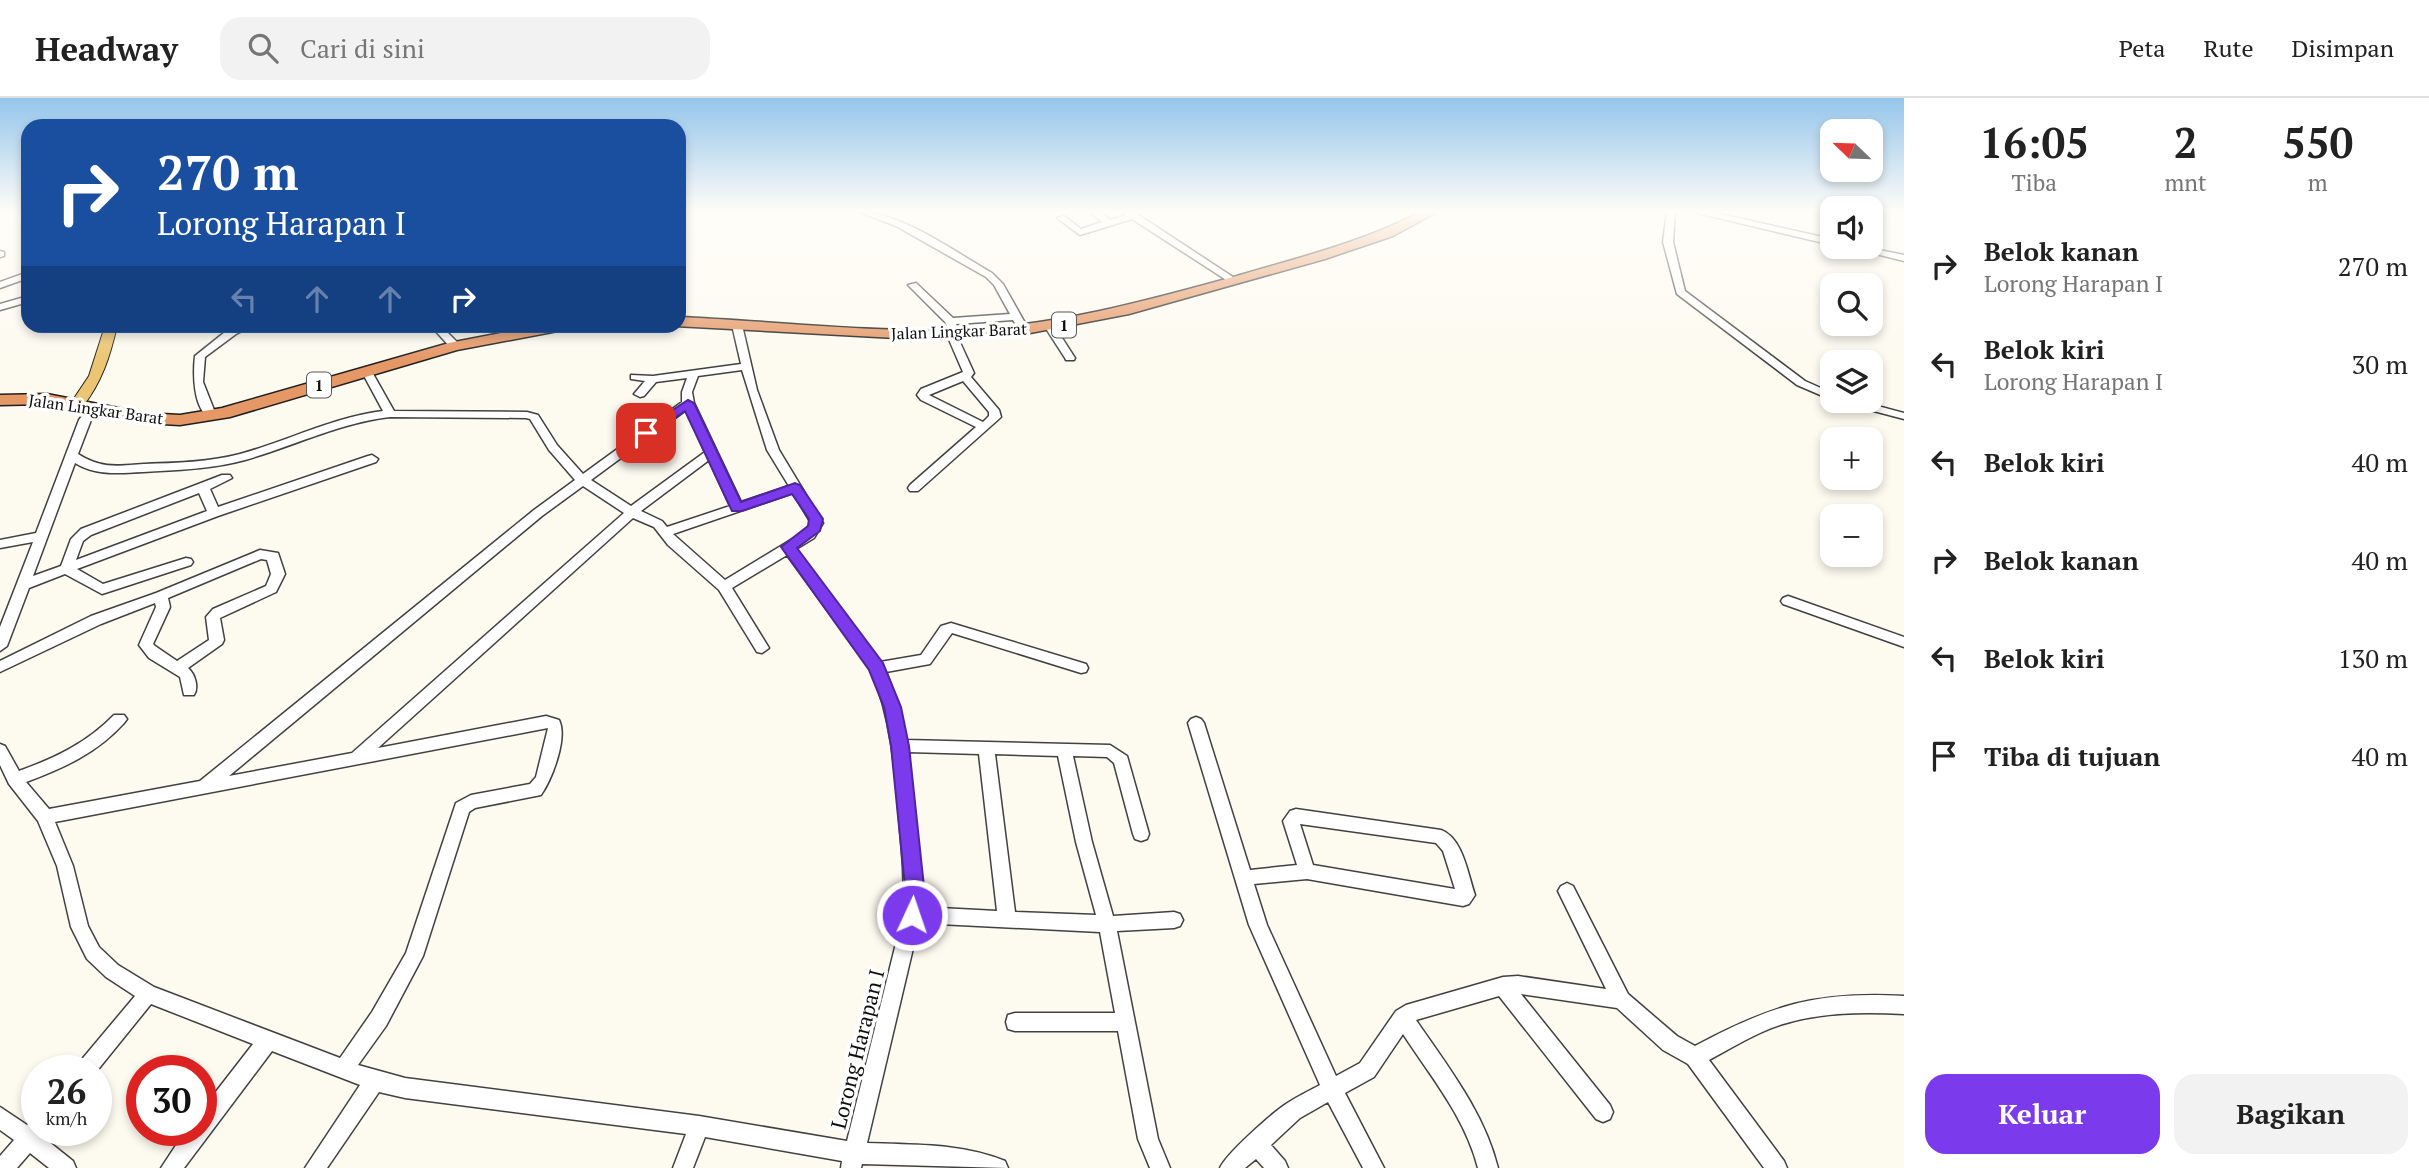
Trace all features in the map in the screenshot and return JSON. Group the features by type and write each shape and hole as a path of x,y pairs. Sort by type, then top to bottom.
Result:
{"highway":[{"name":"Jalan Lingkar Barat","path":"686,322 953,330 1021,324 1050,327 1112,315 1300,262"},
{"name":"Jalan Lingkar Barat","path":"0,400 47,399 144,418 180,420 209,415 508,333"}],"main road":[{"path":"86,405 109,333"}],"street":[{"path":"966,262 989,275 998,284 1021,324"},
{"path":"1204,262 1234,281"},
{"path":"1673,262 1680,292 1801,383 1820,392"},
{"path":"0,285 21,278"},
{"path":"914,285 953,330 969,371 964,377 925,391 923,395 985,427"},
{"path":"0,307 21,301"},
{"path":"724,587 809,534 817,523 770,443 746,366 737,326"},
{"path":"1050,327 1070,358"},
{"path":"209,415 198,382 200,356 223,333"},
{"path":"443,333 455,346"},
{"path":"635,377 653,379 746,366"},
{"path":"367,372 390,414"},
{"path":"692,375 687,392 688,403 737,508"},
{"path":"914,488 995,417 995,412 964,377"},
{"path":"640,394 653,379"},
{"path":"203,788 583,478 688,403"},
{"path":"0,646 85,421 86,405"},
{"path":"1883,410 1904,416"},
{"path":"72,456 90,467 107,470 215,462 252,454 356,419 390,414 530,415 534,417 558,458 599,494 650,519 724,587 762,648"},
{"path":"356,758 632,512 710,454"},
{"path":"23,584 214,513 372,459"},
{"path":"66,569 77,539 86,532 226,478"},
{"path":"204,486 214,513"},
{"path":"666,532 795,488"},
{"path":"0,544 42,536"},
{"name":"Lorong Harapan I","path":"789,547 877,668 893,707 900,746 914,887 912,915 853,1160"},
{"path":"0,667 96,620 260,554 273,556 278,574 271,589 218,612 213,617 217,640 178,667"},
{"path":"66,569 102,589 186,562"},
{"path":"161,596 163,607 146,645 155,655 187,675 189,691"},
{"path":"1788,601 1904,642"},
{"path":"877,668 925,660 946,630 951,628 1081,668"},
{"path":"15,779 80,753 106,735 119,719"},
{"path":"45,817 545,722 556,727 542,779 536,790 471,802 462,808 414,956 379,1019 344,1068"},
{"path":"1196,723 1258,925 1332,1090 1374,1168"},
{"path":"900,746 1104,750 1117,754 1121,760 1141,834"},
{"path":"986,747 1007,920"},
{"path":"0,750 15,779 45,817 65,866 80,927 93,953 112,971 148,994 375,1081 433,1093 699,1126 853,1160 954,1157 998,1168"},
{"path":"1065,750 1084,842 1107,924 1148,1139 1160,1168"},
{"path":"1243,878 1307,871 1463,898 1466,895 1450,847 1441,837 1296,816 1291,821 1307,871"},
{"path":"1567,891 1620,1000 1670,1043 1695,1057 1777,1168"},
{"path":"912,915 1107,924 1174,920"},
{"path":"1230,1168 1293,1111 1367,1070 1403,1018 1413,1011 1503,986 1540,988 1620,1000"},
{"path":"1503,986 1604,1112"},
{"path":"98,1055 148,994"},
{"path":"1695,1057 1769,1020 1795,1012 1833,1006 1904,1005"},
{"path":"1403,1018 1472,1124 1486,1154 1488,1168"},
{"path":"1014,1022 1125,1022"},
{"path":"217,1107 268,1040"},
{"path":"315,1168 375,1081"},
{"path":"0,1117 21,1129"},
{"path":"683,1168 699,1126"},
{"path":"1255,1143 1278,1168"},
{"path":"3,1168 22,1146"},
{"path":"43,1146 66,1168"},
{"path":"171,1168 187,1146"}],"route":[{"path":"646,433 688,403 737,508 795,488 816,519 815,528 789,547 877,668 893,707 900,746 914,887 912,915"}]}
